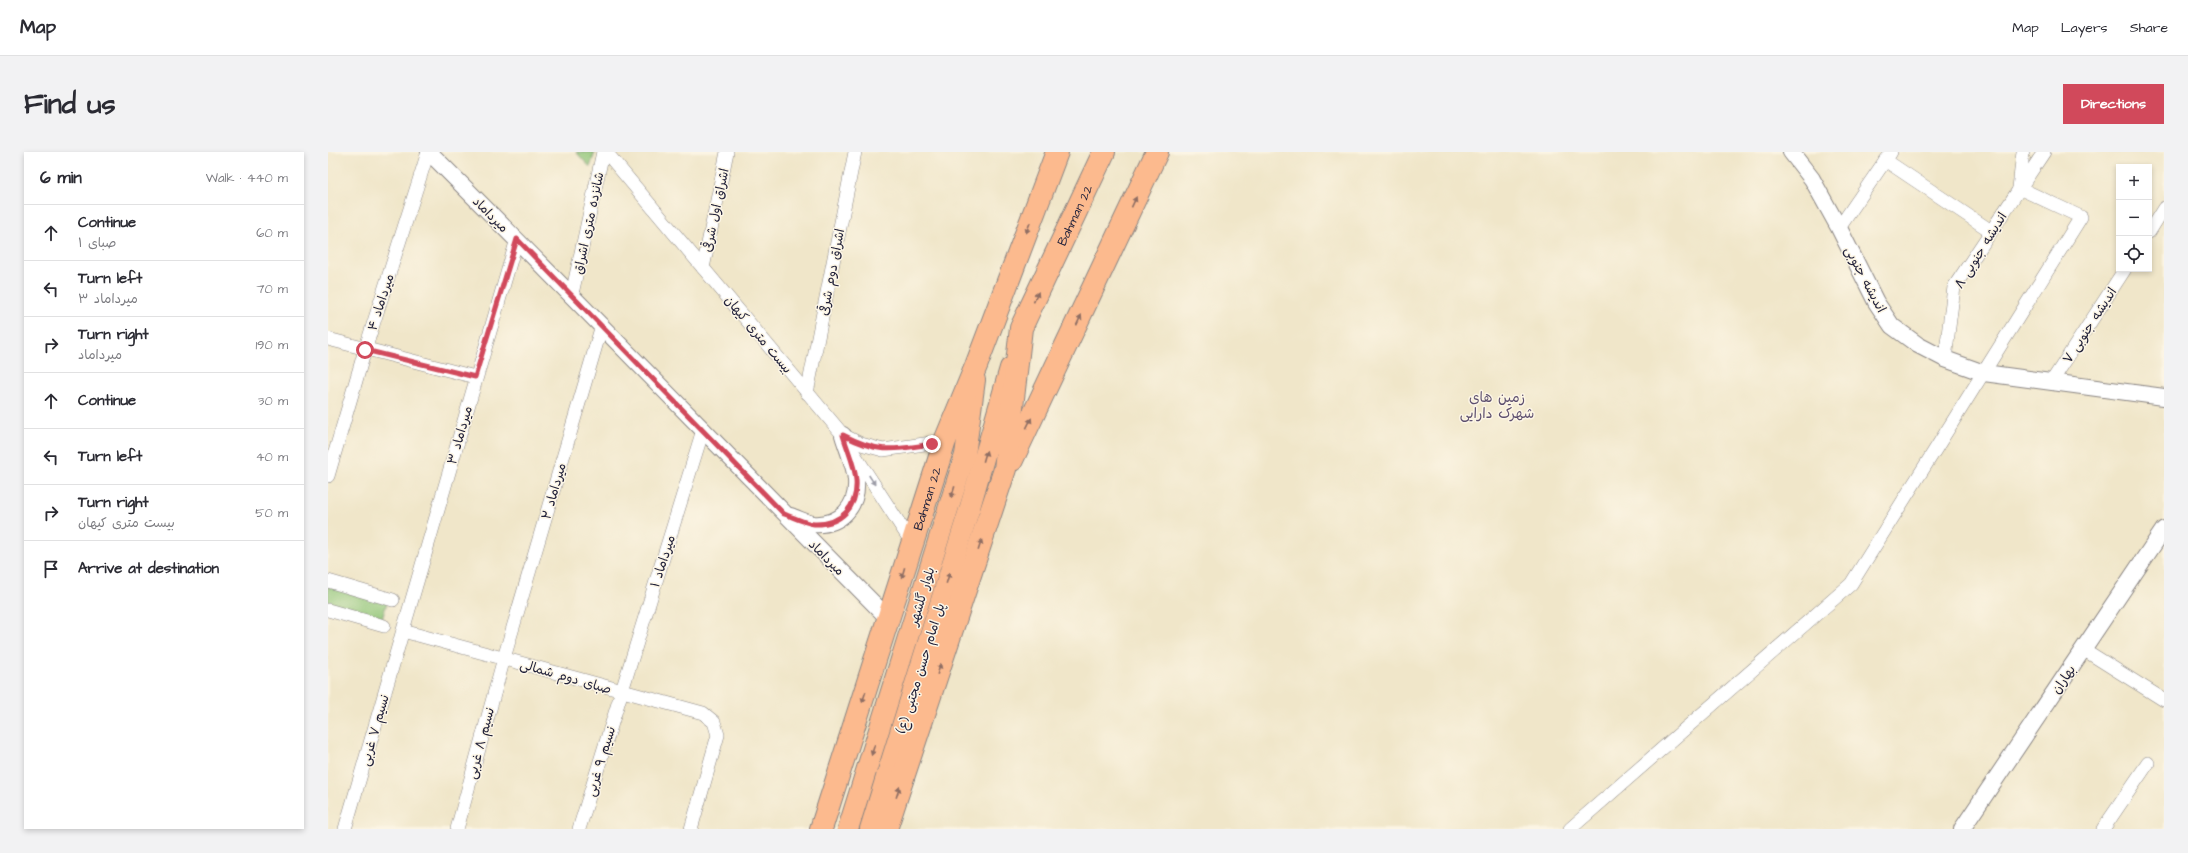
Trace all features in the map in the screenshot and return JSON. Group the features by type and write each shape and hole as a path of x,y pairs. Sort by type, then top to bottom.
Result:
{"highway":[{"path":"1038,201 1049,152"},
{"name":"Bahman 22","path":"820,829 889,619 945,441 976,366 1057,152"},
{"name":"Bahman 22","path":"886,829 1005,469 1021,328 1104,152"},
{"path":"1000,484 1062,356 1157,152"}],"main road":[{"name":"پل امام حسن مجتبی (ع)","path":"870,829 970,507 1021,328"},
{"name":"بلوار گلشهر","path":"849,825 965,455 976,366"}],"street":[{"name":"میرداماد","path":"428,152 572,294 784,514 889,619"},
{"name":"میرداماد ۴","path":"328,476 365,350 428,152"},
{"name":"شانزده متری اشراق","path":"572,294 603,152"},
{"name":"بیست متری کیهان","path":"606,152 843,435 861,444 883,450 945,441"},
{"name":"اشراق اول شرقی","path":"703,268 727,152"},
{"name":"اشراق دوم شرقی","path":"807,393 855,152"},
{"name":"اندیشه جنوبی","path":"1791,152 1812,179 1839,228 1876,302 1892,326 1918,345 1945,359 1984,373 2163,394"},
{"path":"1570,829 1851,584 2081,217 2019,188 2023,152"},
{"name":"اندیشه جنوبی ۸","path":"1945,359 1954,287 2044,152"},
{"path":"1839,228 1888,156 1991,231"},
{"path":"2152,227 2164,208"},
{"name":"میرداماد ۳","path":"403,631 475,377 517,239"},
{"name":"اندیشه جنوبی ۷","path":"2052,381 2123,272"},
{"name":"میرداماد ۲","path":"504,658 602,325"},
{"path":"328,339 365,350 475,377"},
{"name":"میرداماد ۱","path":"620,692 703,430"},
{"path":"784,514 812,524 830,522 845,515 855,497 856,479 843,435"},
{"path":"843,435 912,543"},
{"name":"بهاران","path":"1962,829 2164,529"},
{"path":"328,581 393,600"},
{"path":"328,610 384,626"},
{"name":"صبای دوم شمالی","path":"403,631 504,658 620,692 703,713 714,722 718,735 691,829"},
{"name":"نسیم ۷ غربی","path":"345,829 403,631"},
{"path":"2083,649 2164,700"},
{"name":"نسیم ۸ غربی","path":"457,829 504,658"},
{"name":"نسیم ۹ غربی","path":"579,829 620,692"},
{"path":"2103,829 2148,763"}],"green space":[{"path":"576,152 595,152 590,167"},
{"path":"328,586 387,603 382,619 328,603"}],"district":[{"name":"زمین های شهرک دارایی","path":"1497,406"}],"route":[{"path":"365,350 475,377 517,239 784,514 812,524 830,522 845,515 855,497 856,479 843,435 861,444 883,450 932,444"}]}
